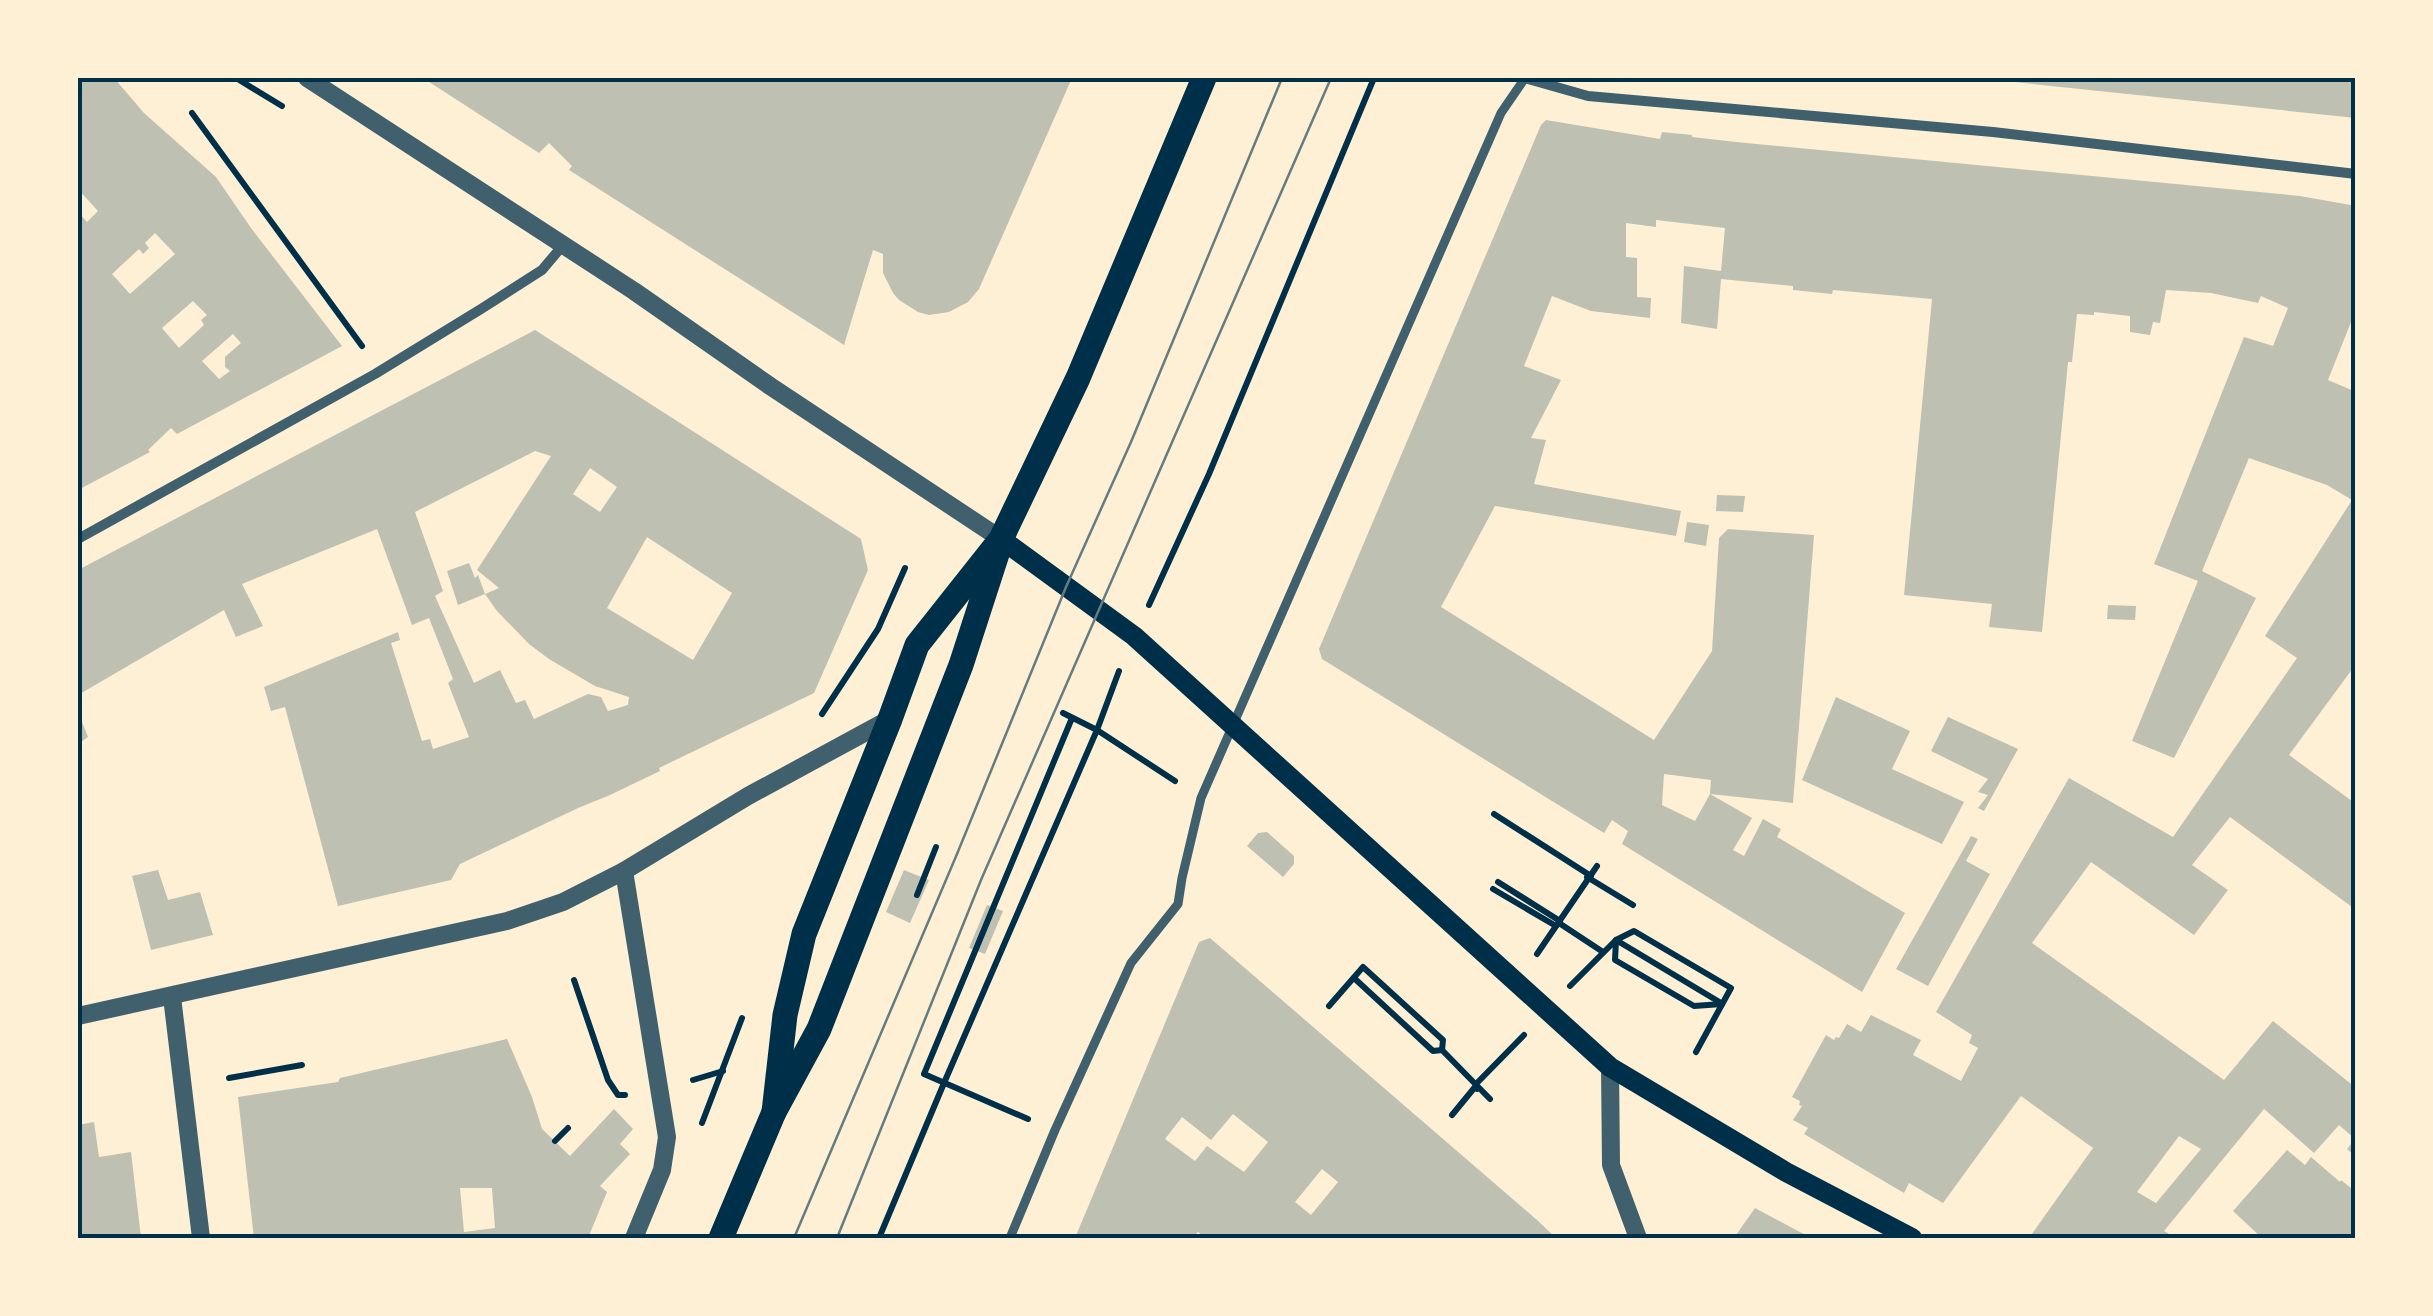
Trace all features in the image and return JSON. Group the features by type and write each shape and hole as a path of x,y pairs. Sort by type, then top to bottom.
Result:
{"main road":[{"path":"721,1238 774,1112 819,1030 961,665 1002,539 1078,378 1204,78"},
{"path":"774,1112 784,1015 804,934 917,644 1002,539"},
{"path":"1002,539 1134,636 1610,1067 1786,1172 1912,1238"}],"street":[{"path":"307,78 564,244 1002,539"},
{"path":"1010,1238 1131,963 1178,904 1202,798 1494,130 1525,78 1588,96 1994,132 2356,174"},
{"path":"78,539 375,374 542,270 564,244"},
{"path":"78,1016 507,921 564,902 890,719"},
{"path":"624,871 667,1137 662,1170 634,1238"},
{"path":"172,997 200,1238"},
{"path":"1610,1067 1612,1166 1638,1238"}],"path":[{"path":"1156,590 1210,474 1374,78"},
{"path":"192,112 360,340 375,374"},
{"path":"821,720 823,710 878,630 905,568"},
{"path":"879,1238 1117,676"},
{"path":"1063,713 1097,730 1202,798"},
{"path":"1055,1130 924,1074 1072,718"},
{"path":"1494,814 1591,876"},
{"path":"1540,848 1632,905"},
{"path":"1531,962 1597,866"},
{"path":"1495,886 1604,952"},
{"path":"1696,1052 1731,988 1634,931 1616,940 1722,1004"},
{"path":"1615,960 1694,1006 1722,1004"},
{"path":"1329,1006 1363,968 1443,1040 1442,1050"},
{"path":"1354,978 1433,1051 1442,1050"},
{"path":"574,980 608,1080 618,1096 635,1094"},
{"path":"1442,1050 1490,1099 1475,1088 1452,1115"},
{"path":"228,1078 302,1065"},
{"path":"694,1080 723,1071"},
{"path":"555,1141 568,1128"}],"building":[{"path":"78,78 114,78 144,113 216,177 342,346 177,434 171,428 150,452 78,490 78,212 87,222 98,211 78,189","holes":["155,233 175,254 130,294 112,274 139,249 143,254 149,248 145,243","193,301 207,315 201,320 204,325 179,348 162,328","233,334 241,343 225,357 225,367 230,371 219,379 202,361"]},
{"path":"423,78 1072,78 979,289 968,302 949,312 918,312 893,293 883,273 883,254 873,250 844,345 569,170 572,166 549,143 539,153"},
{"path":"2356,78 2356,118 1995,80"},
{"path":"1546,120 1660,139 1662,132 2300,196 2356,206 2356,318 2353,317 2328,380 2356,392 2356,664 2289,755 2356,804 2356,910 2230,817 2192,865 2228,890 2194,935 2091,862 2032,943 2224,1080 2273,1021 2356,1088 2356,1157 2347,1149 2355,1139 2339,1125 2314,1153 2264,1109 2164,1231 2176,1238 2029,1238 2093,1148 2021,1096 1943,1203 1909,1183 1904,1193 1804,1134 1808,1128 1793,1120 1802,1106 1792,1097 1826,1035 1834,1040 1839,1038 1847,1024 1861,1032 1871,1015 1921,1040 1913,1055 1961,1081 1978,1048 1969,1043 1972,1035 1936,1012 2069,778 2173,837 2297,658 2265,636 2352,500 2327,485 2249,458 2202,571 2256,598 2174,758 2132,741 2198,581 2154,564 2244,337 2273,346 2288,308 2261,296 2258,303 2211,293 2166,290 2160,323 2153,322 2150,335 2130,332 2130,316 2077,314 2072,362 2068,362 2042,632 1989,627 1992,604 1904,595 1932,299 1833,290 1832,294 1721,279 1717,329 1681,323 1684,266 1721,271 1725,228 1656,220 1656,227 1626,223 1626,257 1637,258 1637,297 1651,298 1650,318 1591,311 1552,296 1524,366 1561,380 1531,438 1546,440 1534,484 1681,511 1676,536 1495,506 1441,607 1654,740 1712,651 1719,538 1728,529 1814,535 1793,803 1710,794 1752,818 1733,850 1744,856 1763,819 1781,829 1777,837 1905,913 1862,992 1622,844 1628,831 1612,820 1604,833 1322,659 1319,649","holes":["1664,774 1711,780 1710,794 1695,821 1662,805","2179,1136 2201,1149 2156,1203 2137,1192"]},
{"path":"535,330 861,539 868,570 814,693 659,768 660,771 460,864 451,880 338,906 285,707 271,711 264,687 398,632 400,640 391,643 422,741 430,739 433,749 469,737 448,683 453,679 429,618 412,625 377,529 242,584 263,626 236,637 224,610 78,695 78,570","holes":["535,451 551,456 477,570 499,588 485,594 529,644 595,686 629,697 628,705 608,711 601,697 588,694 534,719 525,700 516,703 500,670 474,683 435,596 443,591 415,512","590,468 617,487 600,512 573,494","647,537 732,593 693,660 607,608"]},
{"path":"1717,495 1745,496 1743,512 1716,511"},
{"path":"1687,522 1709,525 1706,546 1684,542"},
{"path":"469,563 485,594 458,605 447,571"},
{"path":"2108,605 2136,606 2135,620 2107,619"},
{"path":"1836,697 1910,731 1892,769 1964,802 1942,844 1802,780"},
{"path":"78,712 88,737 78,744"},
{"path":"1948,717 2018,749 1984,811 1978,808 1988,795 1978,792 1988,779 1931,751"},
{"path":"1267,832 1294,856 1294,864 1283,877 1247,846 1258,833"},
{"path":"1971,836 1978,839 1966,861 1990,874 1928,986 1896,969"},
{"path":"158,870 168,900 200,892 213,935 151,950 132,876"},
{"path":"904,870 929,880 910,923 886,912"},
{"path":"987,905 1003,911 985,954 969,948"},
{"path":"1210,938 1556,1238 1206,1238 1198,1232 1192,1238 1075,1238 1199,942","holes":["1233,1114 1268,1142 1244,1172 1207,1146 1195,1161 1165,1139 1182,1117 1211,1140","1322,1169 1338,1182 1311,1215 1295,1202"]},
{"path":"507,1039 542,1129 570,1156 614,1109 633,1129 620,1144 630,1154 600,1186 607,1192 588,1238 254,1238 238,1097 338,1082 340,1078","holes":["460,1188 492,1188 495,1228 464,1232"]},
{"path":"94,1122 99,1157 131,1152 141,1238 78,1238 78,1125"},
{"path":"2287,1150 2305,1165 2311,1157 2356,1192 2356,1238 2262,1238 2233,1211"},
{"path":"1755,1208 1796,1230 1812,1238 1734,1238"}],"tram line":[{"path":"794,1238 1282,78"},
{"path":"837,1238 981,880 1331,78"}]}
